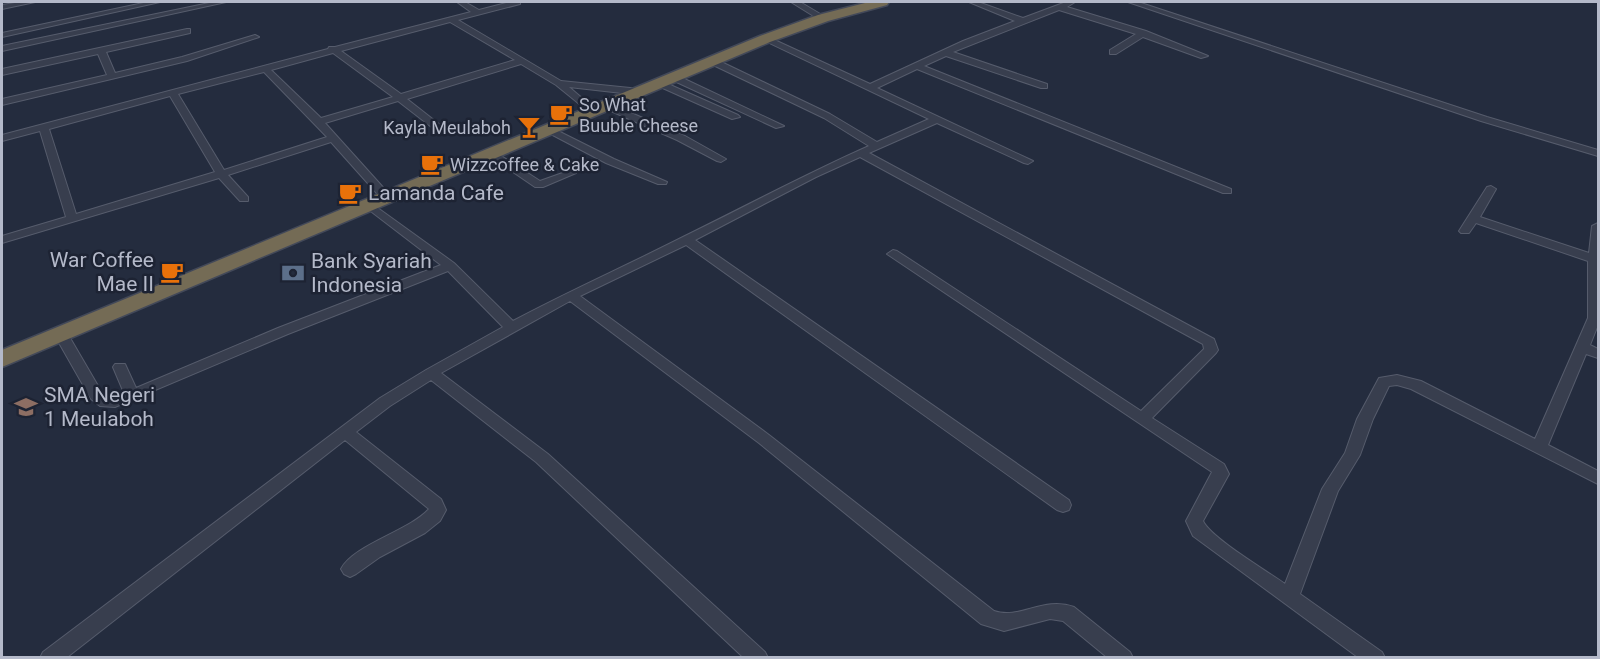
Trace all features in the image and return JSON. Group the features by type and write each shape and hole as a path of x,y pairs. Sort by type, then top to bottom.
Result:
{"highway":[{"path":"2,359 376,200 550,130 765,39 823,18 882,2"}],"street":[{"path":"2,7 31,2"},
{"path":"2,35 156,2"},
{"path":"2,49 222,2"},
{"path":"460,2 477,12"},
{"path":"2,138 517,2"},
{"path":"795,2 823,18"},
{"path":"972,2 1024,22"},
{"path":"869,88 946,53 1072,2"},
{"path":"1132,2 1484,118 1599,153"},
{"path":"1059,7 1143,33 1204,56"},
{"path":"450,19 600,109 681,138 721,159"},
{"path":"2,72 187,31"},
{"path":"1113,52 1143,33"},
{"path":"2,102 184,59 255,37"},
{"path":"765,39 1028,161"},
{"path":"332,49 441,130"},
{"path":"101,51 112,76"},
{"path":"946,53 1044,86"},
{"path":"319,122 522,61"},
{"path":"712,61 826,116 876,146"},
{"path":"918,66 1227,191"},
{"path":"265,68 333,138 376,200 450,266 511,327"},
{"path":"666,80 735,117"},
{"path":"666,80 779,126"},
{"path":"559,83 640,92"},
{"path":"172,92 221,174 244,200"},
{"path":"50,657 318,452 430,373 571,295 687,240 812,175 937,119"},
{"path":"43,126 72,219"},
{"path":"550,130 610,161 662,182"},
{"path":"2,240 333,138"},
{"path":"492,153 540,185 572,173"},
{"path":"860,153 1209,342 1211,346 1208,354 1142,419"},
{"path":"1465,231 1491,189"},
{"path":"1472,218 1594,260"},
{"path":"1539,448 1595,318 1594,260 1599,226"},
{"path":"687,240 1063,506"},
{"path":"893,254 1218,468 1221,474 1194,522 1199,531 1376,657"},
{"path":"61,334 96,395 105,402 115,402 283,331 450,266"},
{"path":"571,295 764,439 988,618 1004,623 1050,611 1067,613 1124,657"},
{"path":"1583,347 1599,354"},
{"path":"120,367 132,396"},
{"path":"430,373 542,458 758,657"},
{"path":"1290,596 1330,489 1352,455 1365,419 1384,382 1397,380 1416,386 1599,478"},
{"path":"347,433 435,504 438,510 436,515 423,524 372,553 350,569"}],"place":[{"name":"So What Buuble Cheese","path":"561,114"},
{"name":"Kayla Meulaboh","path":"529,127"},
{"name":"Wizzcoffee & Cake","path":"432,164"},
{"name":"Lamanda Cafe","path":"350,193"},
{"name":"War Coffee Mae II","path":"172,272"},
{"name":"Bank Syariah Indonesia","path":"293,273"},
{"name":"SMA Negeri 1 Meulaboh","path":"26,407"}]}
